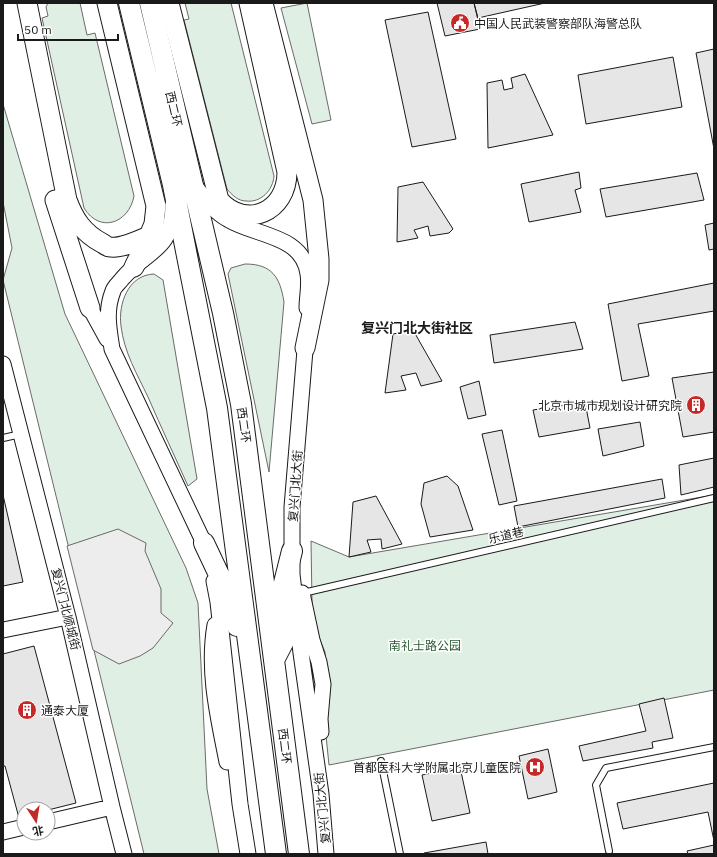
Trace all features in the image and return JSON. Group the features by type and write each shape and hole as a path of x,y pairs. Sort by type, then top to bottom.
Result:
{"highway":[{"name":"西二环","path":"129,3 182,182 223,313 241,404 299,854"},
{"name":"西二环","path":"150,3 182,182 217,408 276,854"},
{"path":"204,543 221,579 251,670"},
{"path":"274,660 286,638 283,587 292,551"}],"main road":[{"path":"16,3 56,202 90,308"},
{"path":"27,3 67,200 73,216 92,238 110,247 130,244 149,236"},
{"path":"107,3 156,206 154,224 134,267"},
{"path":"168,3 210,171 219,200 244,227"},
{"path":"223,205 231,211 248,216 262,212 274,207 280,200 287,182 287,172 250,3"},
{"path":"263,3 312,200 317,226 319,280 305,348"}],"street":[{"path":"112,349 107,320 109,303 113,290 134,267 159,248 167,238 182,182"},
{"name":"复兴门北大街","path":"182,182 219,214 244,227 283,240 296,250 302,257 308,273 305,348 292,507 292,551 296,610 321,794 326,854"},
{"path":"90,308 112,349 204,543 218,602 212,639 214,695 228,770 248,853"},
{"name":"复兴门北顺城街","path":"3,364 68,617 124,854"},
{"path":"292,551 323,684 320,719 326,770 321,794"},
{"path":"3,630 68,617"},
{"path":"56,820 112,807"},
{"path":"3,832 16,829"}],"lane":[{"path":"3,438 21,434"},
{"name":"乐道巷","path":"302,593 714,498"},
{"path":"609,850 596,785 606,768 714,747"},
{"path":"381,762 400,854"}],"green space":[{"path":"48,3 80,3 87,35 95,33 134,196 126,213 120,219 113,222 106,223 98,221 84,208 42,18 48,16 46,7"},
{"path":"185,3 231,3 274,176 269,191 257,200 240,200 227,189 184,20 189,19"},
{"path":"307,3 331,120 312,124 281,8"},
{"path":"3,104 65,314 186,568 198,603 207,789 219,854 144,854 3,280 12,248 3,202"},
{"path":"245,264 262,266 268,269 277,279 284,302 269,472 228,274 231,268"},
{"path":"154,274 163,280 197,479 188,486 132,363 125,345 121,326 120,317 123,300 131,285 137,279"},
{"name":"南礼士路公园","path":"714,495 714,690 329,765 324,716 327,692 325,652 315,628 312,603 311,541 349,557"}],"shaded area":[{"path":"118,529 146,543 145,551 161,589 161,613 173,623 153,648 140,656 119,664 93,650 67,546"}],"building":[{"name":"中国人民武装警察部队海警总队","path":"437,3 474,3 480,29 445,36"},
{"path":"474,3 545,3 478,18"},
{"path":"428,12 456,139 412,147 385,20"},
{"path":"714,49 714,149 696,53"},
{"path":"673,57 682,107 586,124 578,75"},
{"path":"525,74 553,135 488,148 487,83 502,80 504,90 513,88 511,78"},
{"path":"579,172 581,188 575,190 581,212 529,222 521,184"},
{"path":"697,173 704,200 606,217 600,189"},
{"path":"423,182 453,229 449,233 430,236 428,226 414,230 418,238 397,242 398,187"},
{"path":"714,223 714,249 709,250 705,225"},
{"path":"714,283 714,311 638,324 649,376 622,381 608,304"},
{"path":"575,322 583,349 494,363 490,335"},
{"path":"413,330 442,381 421,386 416,373 401,376 406,390 385,393 393,334"},
{"name":"北京市城市规划设计研究院","path":"714,372 714,432 683,437 672,378"},
{"path":"479,381 486,415 468,419 460,387"},
{"path":"585,402 590,428 539,437 533,410"},
{"path":"640,422 644,446 603,456 598,429"},
{"path":"502,430 517,501 499,505 482,434"},
{"path":"714,458 714,487 681,495 679,465"},
{"path":"447,476 458,486 473,530 430,537 421,504 424,483"},
{"path":"662,479 665,498 518,527 514,506"},
{"path":"3,495 23,582 3,586"},
{"path":"376,496 402,544 382,549 381,539 367,540 371,552 349,557 353,502"},
{"name":"通泰大厦","path":"34,646 76,803 56,808 56,801 16,801 16,807 5,766 3,766 3,654"},
{"path":"664,698 673,738 652,742 653,748 583,761 579,746 646,731 639,704"},
{"path":"548,749 557,792 528,799 519,756"},
{"path":"460,767 470,813 432,821 422,775"},
{"path":"714,783 714,841 708,812 623,829 617,803"},
{"path":"486,842 488,854 424,854 424,853"},
{"path":"714,845 714,854 688,854 687,851"}],"place":[{"name":"中国人民武装警察部队海警总队","path":"460,23"},
{"name":"北京市城市规划设计研究院","path":"696,405"},
{"name":"通泰大厦","path":"27,710"},
{"name":"首都医科大学附属北京儿童医院","path":"535,767"}],"district":[{"name":"复兴门北大街社区","path":"417,328"}]}
